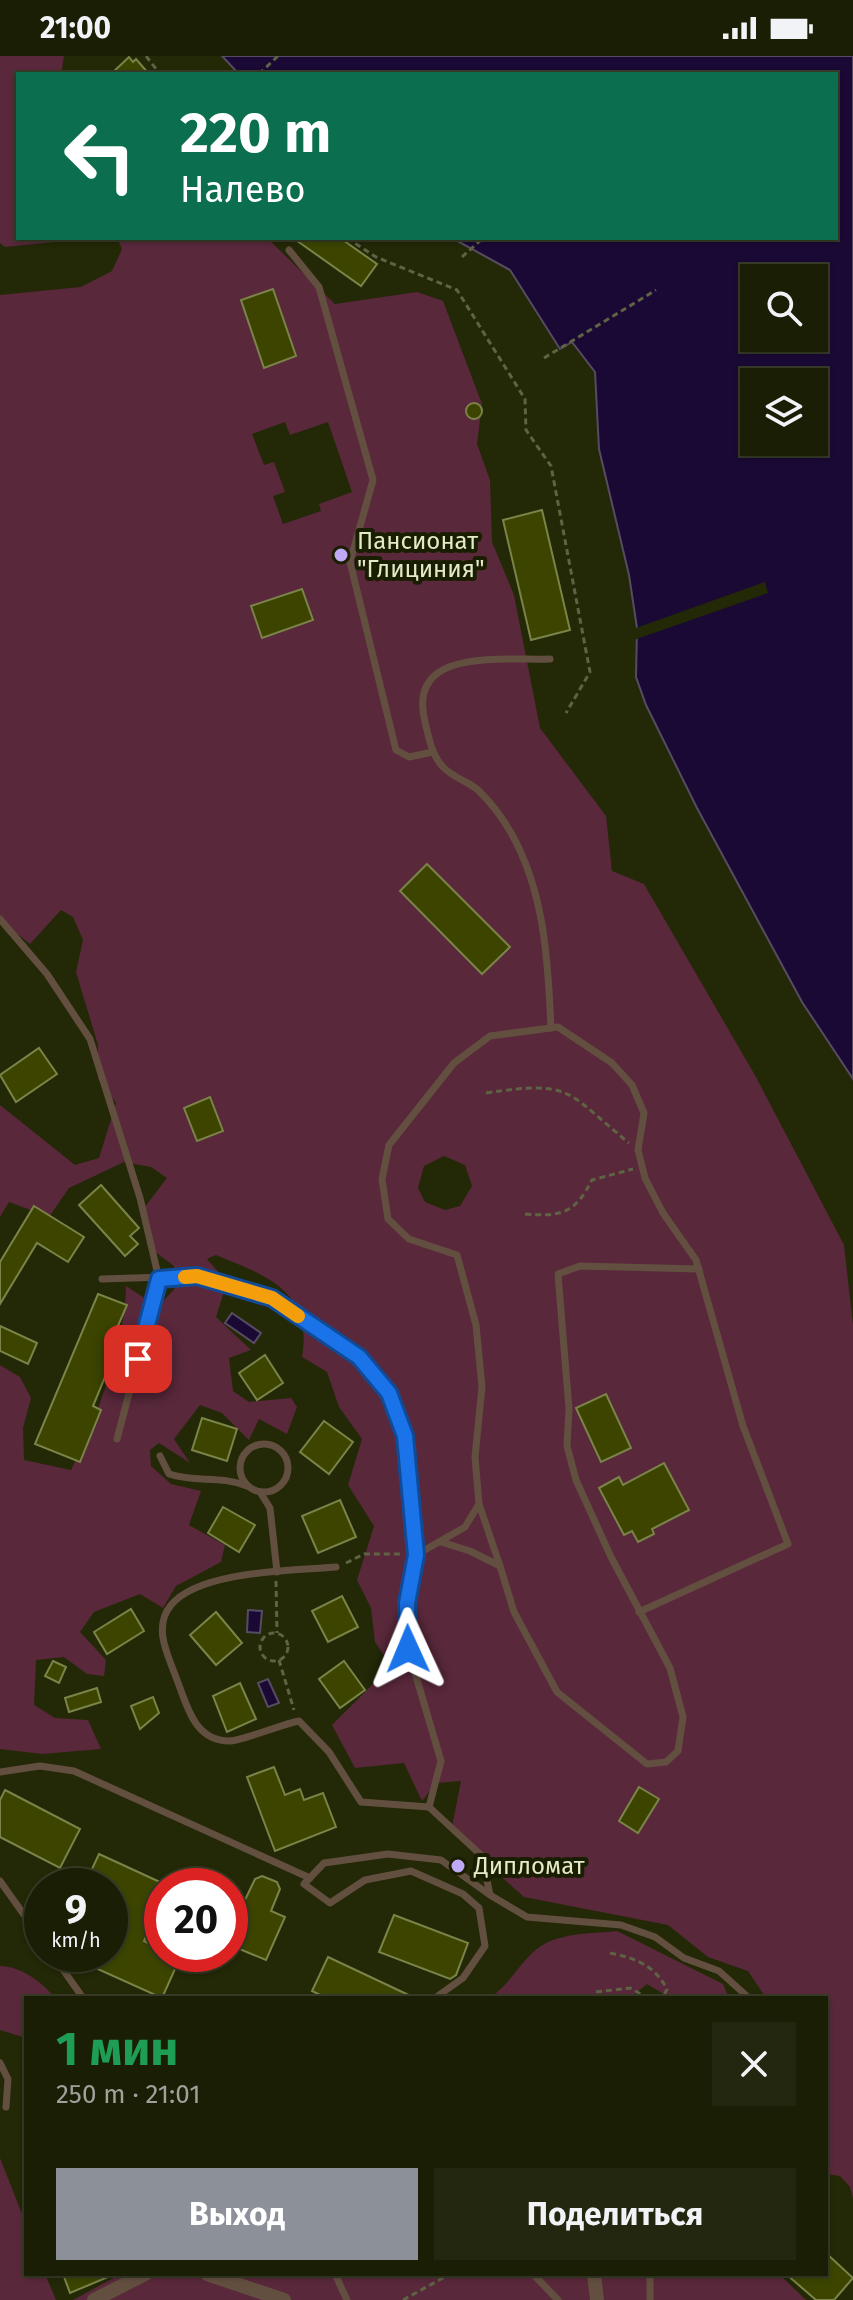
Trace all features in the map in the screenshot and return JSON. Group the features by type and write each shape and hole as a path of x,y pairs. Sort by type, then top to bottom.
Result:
{"street":[{"path":"94,2300 141,2276"},
{"path":"214,2276 270,2292 284,2300"},
{"path":"594,2276 597,2300"}],"lane":[{"path":"289,250 319,287 373,480 350,562 396,750 409,757 433,752"},
{"path":"550,659 453,663 438,670 428,684 422,709 433,752 443,768 479,791 506,823 530,876 548,948 551,1028"},
{"path":"0,919 47,974 90,1039 140,1198 159,1279 117,1439"},
{"path":"639,1612 788,1544 743,1426 699,1269 645,1178 645,1167 638,1150 644,1113 632,1085 612,1063 566,1031 551,1028 490,1036 454,1063 389,1145 382,1179 388,1219 409,1239 457,1255 476,1325 482,1387 475,1457 479,1504 514,1612 557,1692 647,1764 666,1762 678,1751 683,1717 670,1668 639,1612 576,1480 567,1446 569,1409 558,1274 580,1266 699,1269"},
{"path":"102,1279 197,1276 272,1298 359,1357 389,1393 405,1436 416,1555 407,1603 408,1649 441,1761 429,1807"},
{"path":"160,1456 169,1474 189,1481 225,1477 260,1492 273,1490 283,1483 288,1471 287,1459 279,1449 268,1443 255,1445 245,1452 240,1464 241,1476 249,1487"},
{"path":"260,1492 270,1508 277,1572"},
{"path":"416,1555 465,1527 479,1504"},
{"path":"441,1542 470,1551 500,1566"},
{"path":"336,1567 277,1572 196,1587 171,1605 162,1624 164,1650 187,1713 206,1734 229,1741 299,1721 329,1752 361,1802 429,1807 482,1856 490,1895"},
{"path":"0,1772 40,1766 74,1771 310,1878"},
{"path":"438,1996 463,1978 485,1946 479,1908 463,1894 411,1871 365,1880 330,1903 304,1884 324,1863 388,1854 441,1860 527,1917 621,1925 655,1937 684,1958 719,1971 747,1996"},
{"path":"0,1881 24,1915"},
{"path":"65,1972 82,1996"},
{"path":"0,2063 8,2079 6,2107"},
{"path":"336,2276 347,2300"},
{"path":"535,2276 558,2300"},
{"path":"650,2276 650,2300"}],"path":[{"path":"146,56 158,72"},
{"path":"261,72 278,56"},
{"path":"350,240 376,257 457,290 525,399 526,430 551,466 590,672 566,713"},
{"path":"462,257 481,240"},
{"path":"544,358 656,290"},
{"path":"486,1093 537,1085 565,1090 638,1150"},
{"path":"525,1214 558,1215 580,1203 592,1180 645,1167"},
{"path":"336,1567 364,1554 416,1555"},
{"path":"277,1572 277,1633"},
{"path":"277,1633 283,1636 288,1650 279,1660 265,1658 260,1645 263,1638 277,1633"},
{"path":"279,1660 299,1721"},
{"path":"610,1953 635,1959 659,1975 667,1989 664,1996"},
{"path":"596,1992 630,1988 644,1996"},
{"path":"403,2300 446,2276"}],"shaded area":[{"path":"0,56 64,56 61,72 16,72 16,240 54,242 5,247 0,243"},
{"path":"222,56 853,56 853,1079 802,1002 697,808 646,705 636,677 637,628 629,575 599,449 595,372 572,342 560,349 510,270 456,240 838,240 838,72 237,72"},
{"path":"118,240 269,240 335,304 417,292 443,301 482,404 477,444 490,480 492,542 514,595 540,728 606,816 612,871 644,884 756,1077 844,1245 853,1325 853,2198 850,2187 840,2176 828,2174 828,1996 765,1996 748,1971 708,1957 668,1925 524,1897 451,1832 461,1781 436,1783 422,1801 404,1763 355,1768 332,1725 391,1666 375,1642 371,1608 357,1580 374,1526 348,1485 362,1439 339,1407 327,1372 302,1357 304,1335 300,1316 293,1301 269,1279 216,1255 207,1259 227,1282 216,1317 251,1350 229,1358 233,1391 249,1402 291,1398 297,1407 287,1434 259,1419 249,1440 222,1413 200,1405 174,1439 190,1463 159,1443 150,1450 151,1466 171,1484 201,1491 189,1525 225,1545 221,1562 176,1586 163,1608 140,1594 94,1612 80,1632 106,1660 104,1676 87,1674 64,1657 36,1660 34,1705 55,1718 88,1720 101,1749 42,1754 0,1749 0,1365 20,1377 31,1398 23,1428 24,1460 71,1470 108,1380 121,1330 126,1286 158,1307 176,1287 174,1266 154,1251 141,1212 167,1178 151,1167 124,1162 69,1188 49,1217 9,1202 0,1217 0,1105 75,1165 99,1158 116,1103 98,1079 98,1045 76,972 83,940 73,917 61,910 30,944 0,920 0,295 81,287 112,271 122,249","holes":["273,289 296,356 264,367 241,300","285,422 290,435 328,422 352,492 319,504 321,511 283,524 273,496 285,492 274,462 264,465 252,434","302,589 313,620 252,606","427,864 509,947 483,974 400,891","444,1156 465,1165 472,1186 460,1206 445,1210 425,1202 418,1188 424,1166","664,1463 689,1510 652,1529 654,1534 638,1542 632,1531 624,1534 619,1477 623,1485"]},
{"path":"232,1313 261,1333 254,1343 225,1323"},
{"path":"248,1610 262,1611 260,1633 247,1632"},
{"path":"268,1679 279,1703 268,1707 258,1683"},
{"path":"617,1931 723,1984 728,1996 667,1996 647,1984 632,1996 492,1996 545,1943 576,1935"},
{"path":"0,1966 30,1976 53,1996 24,1996 24,2037 0,2030"},
{"path":"0,2158 24,2219 24,2276 46,2276 56,2300 0,2300"},
{"path":"117,2276 781,2276 806,2300 73,2300"}],"pier":[{"path":"765,582 768,593 634,640 633,629"}],"building":[{"path":"129,57 133,62 136,59 147,72 113,72"},
{"path":"296,240 343,240 377,264 361,286"},
{"path":"273,289 296,356 264,368 241,300"},
{"path":"474,403 480,405 480,417 474,419 468,417 466,411 468,405"},
{"path":"542,510 570,630 531,640 503,520"},
{"path":"302,589 313,620 262,638 251,606"},
{"path":"427,864 510,947 482,974 400,891"},
{"path":"39,1048 57,1074 16,1102 0,1075"},
{"path":"210,1097 223,1131 197,1141 184,1108"},
{"path":"101,1185 139,1228 130,1236 138,1244 125,1256 79,1205"},
{"path":"34,1206 84,1237 68,1262 37,1243 0,1304 0,1262"},
{"path":"98,1294 127,1305 114,1335 121,1338 93,1406 101,1410 80,1462 35,1444"},
{"path":"0,1326 37,1343 28,1364 0,1351"},
{"path":"265,1355 283,1383 257,1400 239,1373"},
{"path":"606,1394 631,1448 601,1462 576,1408"},
{"path":"202,1418 237,1429 227,1461 192,1450"},
{"path":"324,1421 353,1442 329,1474 300,1452"},
{"path":"664,1463 689,1510 652,1529 654,1534 638,1542 632,1531 624,1535 599,1488 619,1477 623,1485"},
{"path":"340,1500 356,1537 318,1553 302,1516"},
{"path":"223,1507 255,1525 239,1552 208,1533"},
{"path":"342,1596 358,1627 328,1642 312,1611"},
{"path":"131,1609 144,1631 107,1654 94,1632"},
{"path":"216,1612 242,1643 216,1665 190,1635"},
{"path":"53,1661 66,1667 59,1683 45,1676"},
{"path":"344,1661 365,1690 340,1708 319,1679"},
{"path":"240,1683 256,1719 227,1732 213,1696"},
{"path":"97,1688 101,1702 69,1712 65,1698"},
{"path":"153,1697 159,1713 140,1729 131,1706"},
{"path":"274,1767 285,1795 300,1789 304,1800 323,1793 336,1827 275,1851 247,1777"},
{"path":"639,1787 659,1799 638,1833 619,1821"},
{"path":"5,1790 80,1829 60,1868 0,1837 0,1800"},
{"path":"99,1854 144,1875 144,1972 174,1972 163,1996 104,1972 128,1972 128,1868 92,1868"},
{"path":"262,1876 277,1882 280,1889 271,1911 285,1917 266,1960 248,1952 248,1894 255,1879"},
{"path":"394,1915 468,1943 456,1975 450,1979 379,1952"},
{"path":"328,1957 411,1996 322,1996 312,1991"},
{"path":"828,2255 853,2278 834,2300 816,2300 788,2276 828,2276"},
{"path":"64,2276 110,2276 70,2293"}],"slow traffic":[{"path":"185,1277 197,1276 272,1298 298,1316"}],"place":[{"name":"Пансионат \"Глициния\"","path":"341,555"},
{"name":"Дипломат","path":"458,1866"}],"route":[{"path":"138,1359 159,1279 197,1276 272,1298 359,1357 389,1393 405,1436 416,1555 416,1571 407,1603 408,1649"}]}
